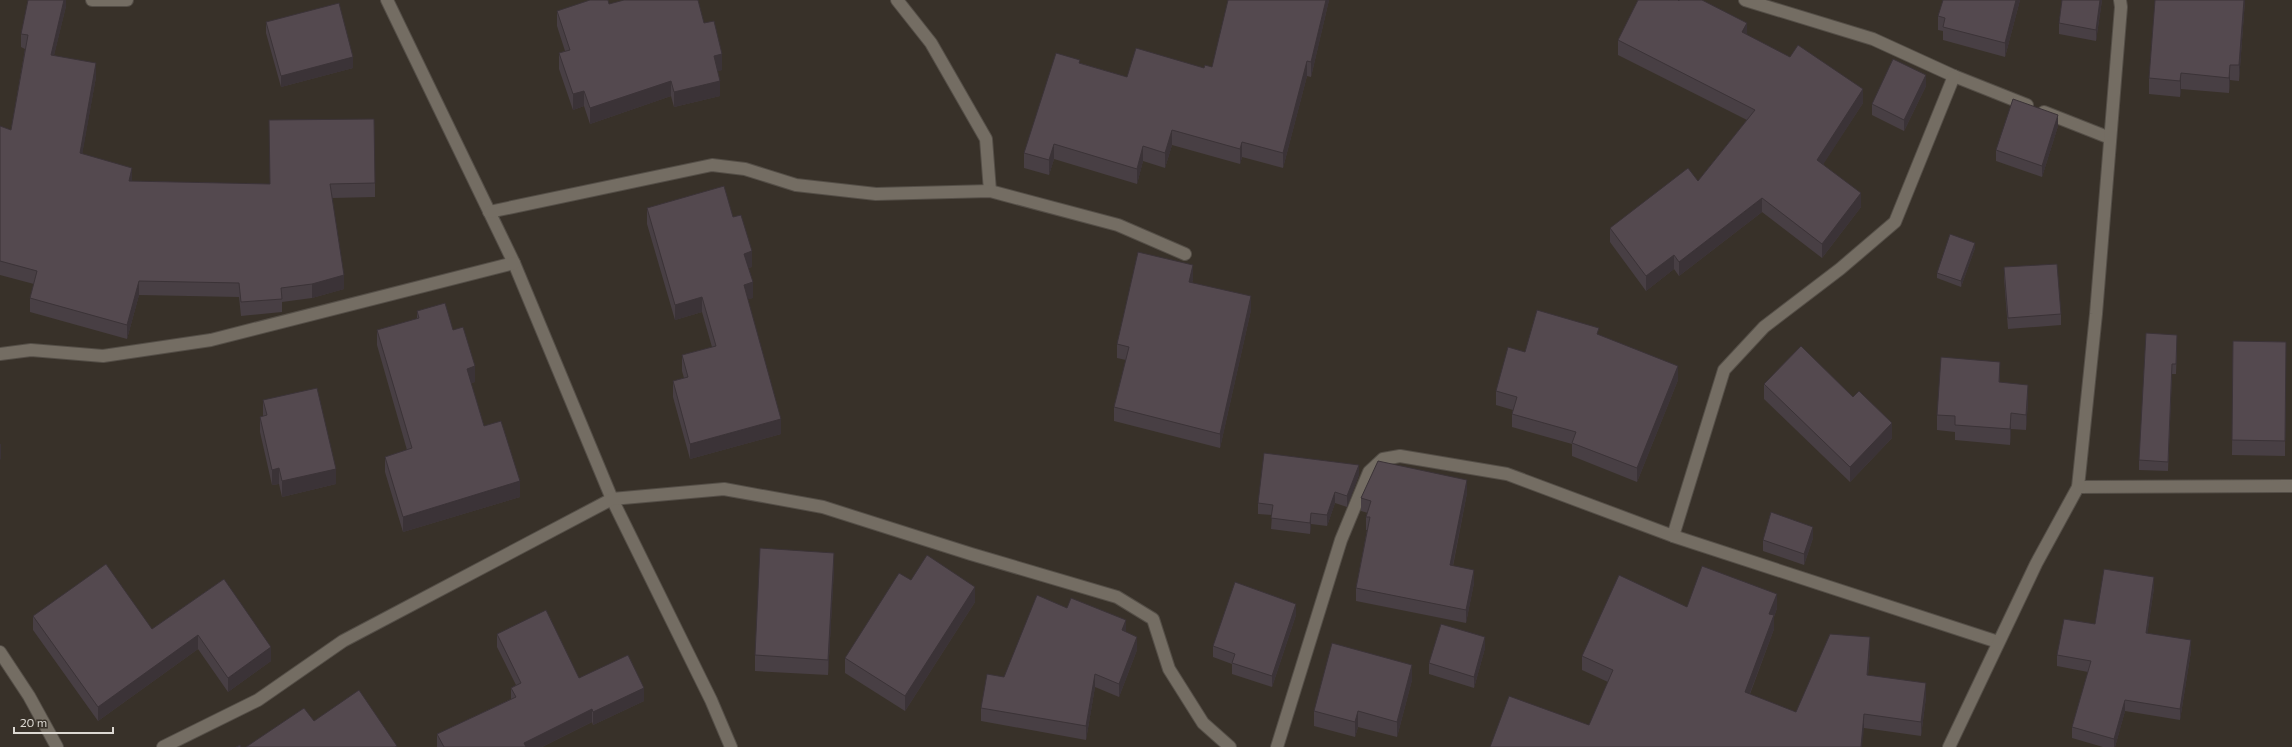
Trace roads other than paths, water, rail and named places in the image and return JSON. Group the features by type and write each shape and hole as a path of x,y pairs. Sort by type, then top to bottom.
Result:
{"street":[{"path":"92,0 127,0"},
{"path":"387,0 514,263 612,499 711,700 731,747"},
{"path":"897,0 931,42 986,139 990,191"},
{"path":"1745,0 1872,39 1954,76 2110,138"},
{"path":"1949,747 2036,564 2078,487 2096,314 2120,0"},
{"path":"1673,536 1724,370 1764,327 1840,269 1895,222 1954,76"},
{"path":"490,212 712,166 745,169 796,185 876,194 990,191 1118,225 1185,254"},
{"path":"0,354 32,350 103,356 211,340 514,263"},
{"path":"1277,747 1341,540 1369,472 1384,459 1400,456 1507,474 1673,536 1998,642"},
{"path":"2078,487 2292,486"},
{"path":"163,747 258,700 343,641 612,499 724,489 815,506 1117,597 1152,619 1170,669 1203,723 1230,747"},
{"path":"0,652 30,696 57,747"}]}
